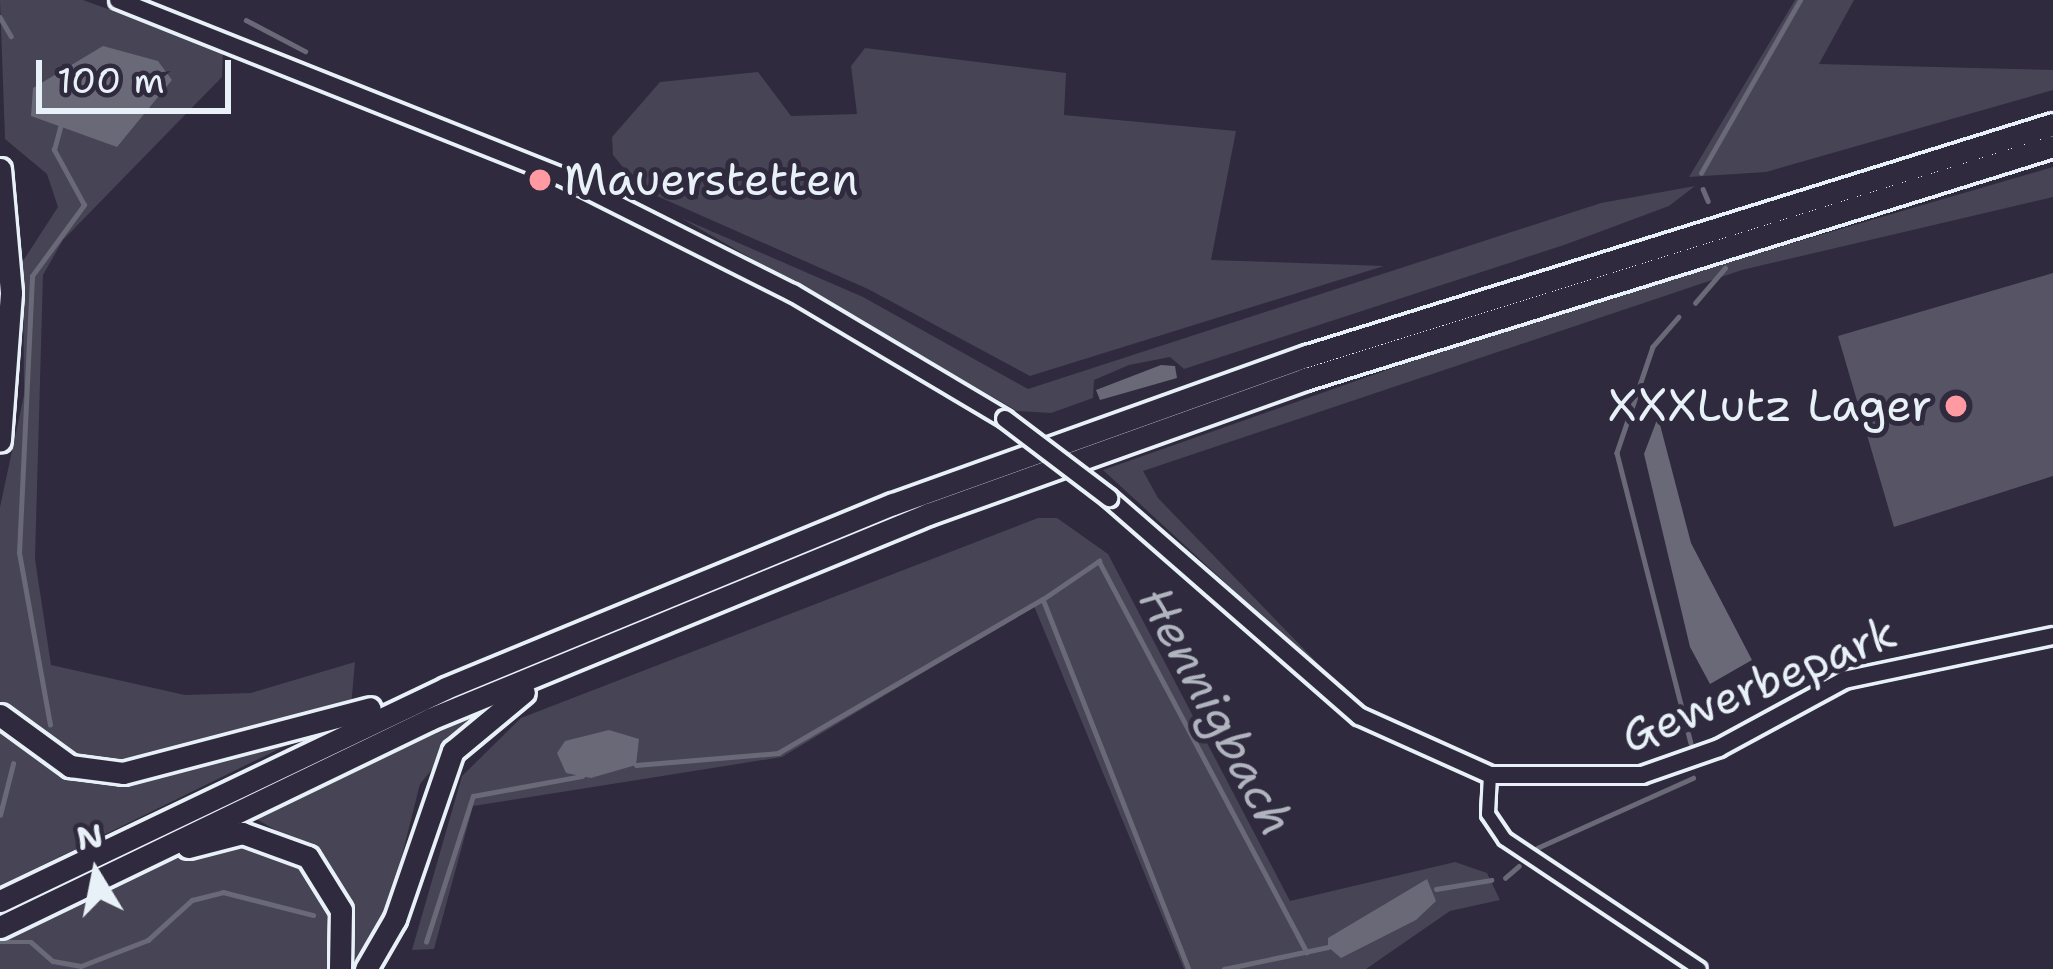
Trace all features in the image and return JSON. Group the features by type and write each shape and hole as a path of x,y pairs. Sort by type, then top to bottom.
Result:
{"highway":[{"path":"0,902 446,688 1082,435 1646,246 2053,124"},
{"path":"0,926 125,863 568,659 1305,379 2053,146"},
{"path":"0,169 11,293 0,440"},
{"path":"367,969 395,919 453,751 568,659"},
{"path":"0,715 70,766 123,773 446,688"},
{"path":"125,863 242,832 289,844 334,890 345,933 340,969"}],"street":[{"path":"118,0 560,176 813,304 1005,419 1109,498 1359,716 1490,775 1488,814 1504,839 1700,969"},
{"name":"Gewerbepark","path":"1490,775 1642,775 1719,748 1844,680 2053,636"}],"shaded area":[{"path":"0,0 83,0 223,51 222,77 63,240 43,275 35,559 51,665 185,695 251,693 355,662 351,707 103,766 61,755 0,701 0,507 24,395 23,261 58,207 47,174 5,139"},
{"path":"1795,0 1854,0 1819,64 2053,70 2053,90 1766,172 1689,177"},
{"path":"865,48 1066,73 1064,115 1236,131 1211,260 1384,266 1030,376 868,289 641,189 613,155 612,137 660,82 758,72 791,116 857,114 851,66"},
{"path":"2053,167 2053,197 1742,270 1143,471 1158,498 1356,703 1103,470 1529,320"},
{"path":"1695,186 1669,206 1567,244 1184,369 1170,357 1129,365 1094,380 1093,398 1051,413 1017,411 681,218 863,297 1028,389 1601,203"},
{"path":"1038,518 1057,518 1108,554 1290,901 1455,862 1487,873 1500,900 1450,911 1366,969 1184,969 1034,606 782,757 473,806 434,949 412,950 462,776 521,718"},
{"path":"483,707 420,784 389,907 354,969 342,969 349,915 339,884 319,856 248,814"},
{"path":"0,726 59,767 141,779 289,744 0,886"},
{"path":"244,837 297,853 334,902 330,969 0,969 0,943 208,841"}],"water":[{"path":"103,46 158,61 172,80 117,147 31,116 33,88"},
{"path":"1161,365 1175,366 1177,378 1100,400 1096,390"},
{"path":"1658,417 1691,543 1752,660 1710,684 1690,647 1644,454"},
{"path":"609,730 639,739 636,765 591,778 566,773 557,753 565,741"},
{"path":"1427,879 1436,901 1416,920 1341,958 1328,947 1328,938"}],"building":[{"name":"XXXLutz Lager","path":"2053,273 2053,476 1894,527 1838,336"}],"waterway":[{"name":"Hennigbach","path":"1701,173 1800,0"},
{"path":"0,17 11,36"},
{"path":"246,20 305,51"},
{"path":"50,725 19,553 32,276 84,205 54,150 61,124"},
{"name":"Hennigbach","path":"1703,189 1708,201"},
{"name":"Hennigbach","path":"1695,303 1725,268"},
{"name":"Hennigbach","path":"1679,317 1653,347 1617,453 1691,743"},
{"name":"Hennigbach","path":"1043,599 1099,561 1307,952"},
{"name":"Hennigbach","path":"636,765 778,753 1043,599 1189,969"},
{"path":"0,815 13,764"},
{"name":"Hennigbach","path":"426,942 473,796 582,776"},
{"name":"Hennigbach","path":"1537,848 1693,778"},
{"name":"Hennigbach","path":"1505,878 1519,866"},
{"name":"Hennigbach","path":"1436,889 1491,880"},
{"name":"Hennigbach","path":"0,942 31,942 53,961 81,966 148,940 192,900 223,892 313,915"},
{"name":"Hennigbach","path":"1224,969 1328,947"}],"place":[{"name":"Mauerstetten","path":"540,180"},
{"name":"XXXLutz Lager","path":"1956,406"}]}
